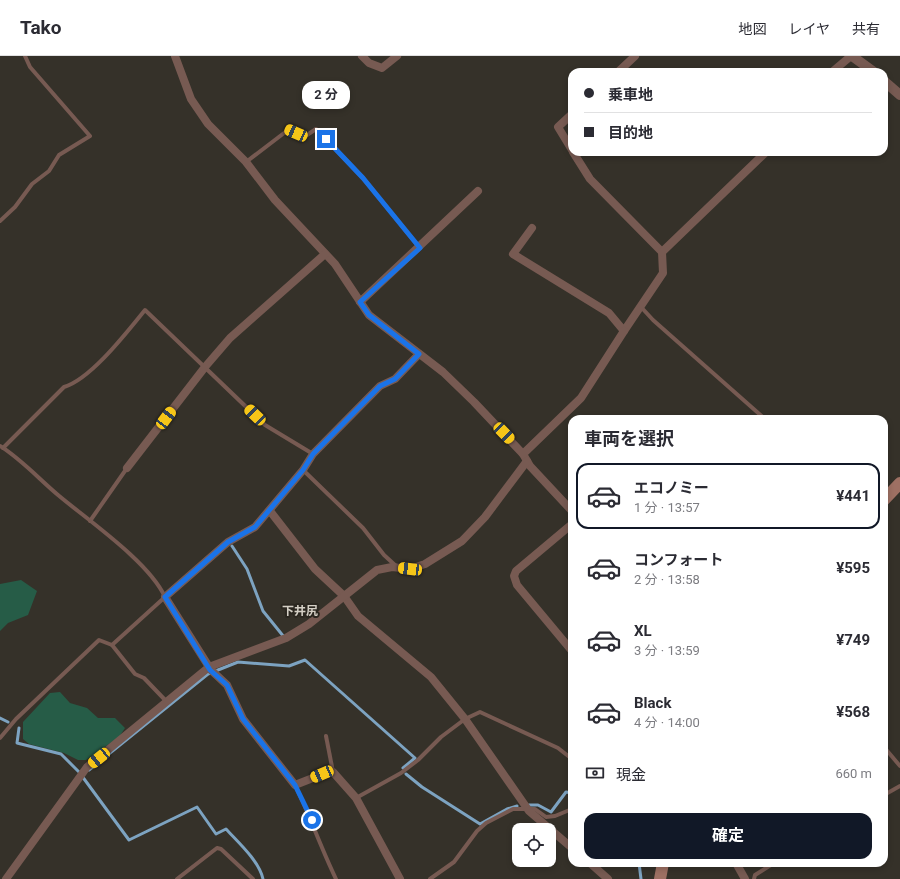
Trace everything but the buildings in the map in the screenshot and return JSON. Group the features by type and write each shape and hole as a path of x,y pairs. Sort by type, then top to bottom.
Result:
{"main road":[{"path":"888,496 900,483"},
{"path":"660,879 662,867"}],"street":[{"path":"175,56 191,99 208,124 246,162 275,200 335,264 369,315 443,372 525,457 530,466 568,507"},
{"path":"362,56 370,63 382,68 397,56"},
{"path":"622,68 635,56"},
{"path":"837,68 852,56 868,68"},
{"path":"888,85 900,96"},
{"path":"568,118 558,127 568,143"},
{"path":"6,879 87,768 210,669 286,638 309,624 377,570 392,567 410,569 425,564 462,541 485,517 525,457 581,398 663,273 662,252 590,179 576,156"},
{"path":"662,252 762,156"},
{"path":"360,302 420,248 478,192"},
{"path":"532,228 513,254 609,313 624,331"},
{"path":"128,468 205,367 230,338 325,254"},
{"path":"400,879 356,798 333,772 322,774 295,785 243,719 227,685 210,669 165,597 228,542 255,527 303,470 313,454 380,386 395,379 419,354"},
{"path":"270,511 316,569 344,596 358,616 431,678 465,719 527,808 568,844"},
{"path":"568,527 516,571 514,576 516,584 568,646"},
{"path":"594,867 608,879"},
{"path":"738,867 745,879"}],"lane":[{"path":"0,221 15,207 32,184 49,170 59,155 90,136 30,68 25,56"},
{"path":"246,162 288,130 304,137 316,129 363,178 420,248"},
{"path":"641,306 653,320 760,415"},
{"path":"112,645 165,597 161,587 147,570 2,447 64,387 75,384 114,348 145,310 265,425 313,454"},
{"path":"90,522 128,468"},
{"path":"303,470 363,528 384,555 399,568"},
{"path":"0,738 16,719 99,640 112,645 135,674 144,678 168,703"},
{"path":"356,798 402,773 418,760 441,736 465,719 480,712 558,748 568,756"},
{"path":"326,736 333,772"},
{"path":"888,752 900,766"},
{"path":"295,785 312,820 322,850 336,879"},
{"path":"888,793 900,786"},
{"path":"430,879 454,862 477,831 486,823 513,809 535,809 546,817 555,816 568,811"},
{"path":"177,879 217,848 221,849 253,879"},
{"path":"754,879 755,875 768,867"}],"green space":[{"path":"21,580 37,591 28,615 8,623 0,631 0,584"},
{"path":"60,692 70,703 87,708 98,718 115,718 125,728 119,737 86,760 78,760 64,753 29,744 23,739 23,722 50,693"}],"waterway":[{"path":"232,546 247,569 263,611 284,637"},
{"path":"89,770 208,674 238,662 289,666 305,660 415,758 403,768"},
{"path":"0,718 8,722"},
{"path":"19,728 17,743 61,754 79,772 129,840 197,807 216,834 226,829 242,846 253,859 261,872 263,879"},
{"path":"406,774 422,787 480,824 507,809 517,806"},
{"path":"529,805 538,805 551,812 566,792 568,792"},
{"path":"640,867 641,879"}],"district":[{"name":"下井尻","path":"300,611"}],"route":[{"path":"312,820 295,785 243,719 227,685 220,677 210,670 165,597 228,542 255,527 303,470 313,454 380,386 395,379 419,354 369,315 360,302 420,248 363,178 326,139"}]}
